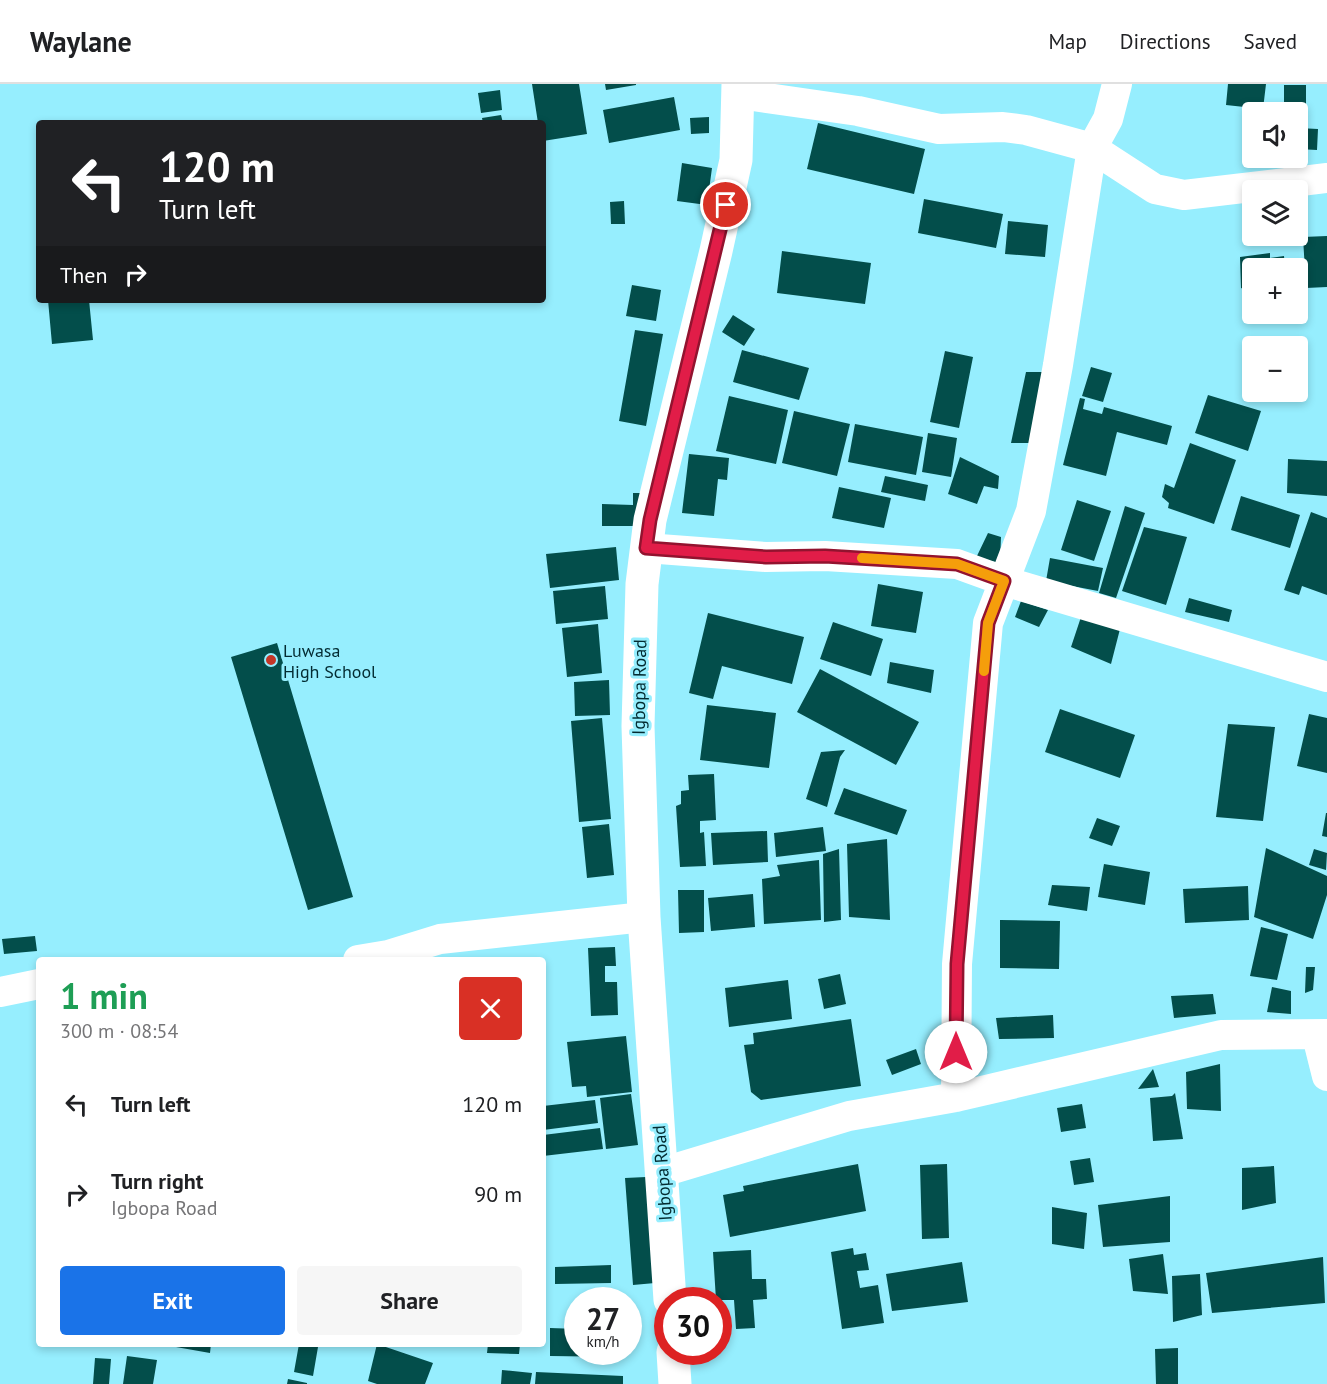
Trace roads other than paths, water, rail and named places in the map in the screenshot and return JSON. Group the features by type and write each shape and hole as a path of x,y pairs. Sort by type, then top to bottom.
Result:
{"street":[{"path":"956,1096 957,964 988,623 1019,548 1031,511 1058,365 1092,148 1108,119 1117,84"},
{"path":"739,89 939,129 1003,127 1026,130 1092,148 1155,189 1184,195 1327,178"},
{"name":"Igbopa Road","path":"669,1287 644,917 638,726 642,584 650,520 731,182 735,160 739,89"},
{"path":"646,548 766,557 825,556 957,564 1004,581 1327,677"},
{"path":"376,957 440,939 644,917"},
{"path":"0,992 36,985"},
{"path":"663,1173 849,1116 956,1096 1221,1035 1322,1035 1327,1076"},
{"path":"674,1365 675,1384"}],"place":[{"name":"Luwasa High School","path":"271,660"}]}
